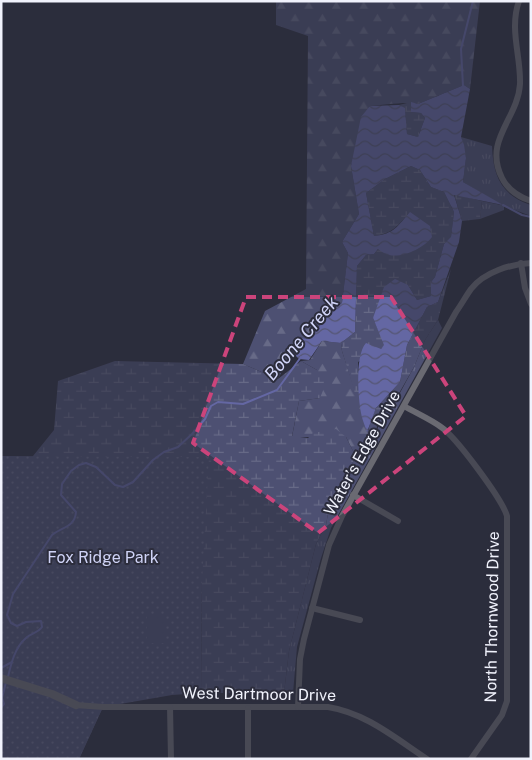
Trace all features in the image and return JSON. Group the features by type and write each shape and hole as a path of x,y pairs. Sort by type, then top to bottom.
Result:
{"street":[{"path":"519,1 514,28 520,88 516,102 500,136 496,152 497,166 506,184 518,196 531,201"},
{"path":"522,263 525,288 531,304"},
{"name":"Water’s Edge Drive","path":"298,707 300,659 312,608 329,546 353,495 472,287 490,274 522,263 531,263"},
{"name":"North Thornwood Drive","path":"404,406 442,427 453,438 498,497 507,516 507,701 502,715 471,759"},
{"path":"353,495 398,522"},
{"path":"312,608 360,620"},
{"path":"1,678 52,694 76,705"},
{"name":"West Dartmoor Drive","path":"76,705 103,707 328,707 352,712 374,723 427,759"},
{"path":"170,706 170,759"},
{"path":"248,708 248,759"}],"highlighted area":[{"path":"246,297 391,297 466,416 318,533 193,443"}],"green space":[{"path":"276,1 480,1 470,89 464,85 418,104 402,103 370,106 351,166 359,214 342,242 348,253 342,303 313,332 309,339 302,338 292,352 278,379 243,364 265,311 306,289 308,36 276,25"},
{"path":"411,102 411,112 421,113 425,118 418,137 407,134 405,109 399,105"},
{"path":"461,137 492,146 494,166 501,183 512,196 531,205 531,216 504,206 504,210 480,219 482,201 501,205 463,182 466,158"},
{"path":"411,166 420,170 431,187 444,192 454,212 451,238 444,244 435,277 431,282 431,296 417,300 408,285 373,318 385,345 358,362 361,413 341,343 355,332 357,266 366,255 374,254 410,212 391,231 374,236 366,193 385,179"},
{"path":"454,194 482,201 480,219 462,221"},
{"path":"451,269 438,320 425,340 414,367 394,402 385,408 377,424 371,420 376,408 400,382 407,345 427,307 438,302"},
{"path":"438,320 442,328 331,528 297,647 293,693 284,693 289,651 316,544 326,525 330,502 356,457 376,436 381,414 390,403 395,402 414,367 425,340"},
{"path":"322,341 341,343 368,431 371,420 377,424 376,436 356,457 346,437 292,437 299,401 320,398 317,370 301,361 310,360"},
{"path":"115,361 243,364 278,379 301,361 317,370 326,383 320,398 299,401 292,436 308,438 313,433 336,429 346,437 356,457 330,502 326,525 316,544 289,651 284,693 201,693 202,582 103,707 79,759 1,759 1,564 33,456 54,430 58,381"},
{"name":"Fox Ridge Park","path":"1,456 209,457 202,582 201,693 172,695 103,707 79,759 1,759"},
{"path":"147,616 165,616 165,643 147,643"}],"water":[{"path":"464,85 470,89 461,137 466,158 463,182 503,205 454,195 462,221 459,242 438,302 427,307 407,345 400,382 376,408 367,432 362,418 358,387 360,357 366,343 381,349 384,345 373,318 384,287 395,279 408,285 417,300 431,296 431,282 435,277 444,244 451,237 454,212 444,192 431,187 420,170 411,166 385,179 366,193 374,236 391,231 410,212 430,226 432,237 424,245 407,254 389,255 378,249 374,254 366,255 357,266 355,332 341,343 322,341 309,360 299,359 292,352 302,338 309,339 332,310 342,303 348,253 342,242 359,214 351,166 361,117 370,106 399,105 405,108 407,134 418,137 425,118 421,113 411,112 411,102 418,104"}],"waterway":[{"name":"Boone Creek","path":"463,86 461,49 473,1"},
{"path":"503,205 522,215 531,217"},
{"path":"8,677 12,661 19,646 28,636 39,631 42,627 41,621 26,622 17,626 11,623 7,615 13,594 52,535 71,524 75,517 76,512 61,495 62,484 71,471 79,465 86,463 96,467 115,485 123,487 133,482 153,460 164,452 178,447 205,419 211,406 218,402 243,404 277,390 301,357"},
{"path":"1,668 12,662"},
{"path":"1,708 4,704 2,698 6,682"}]}
